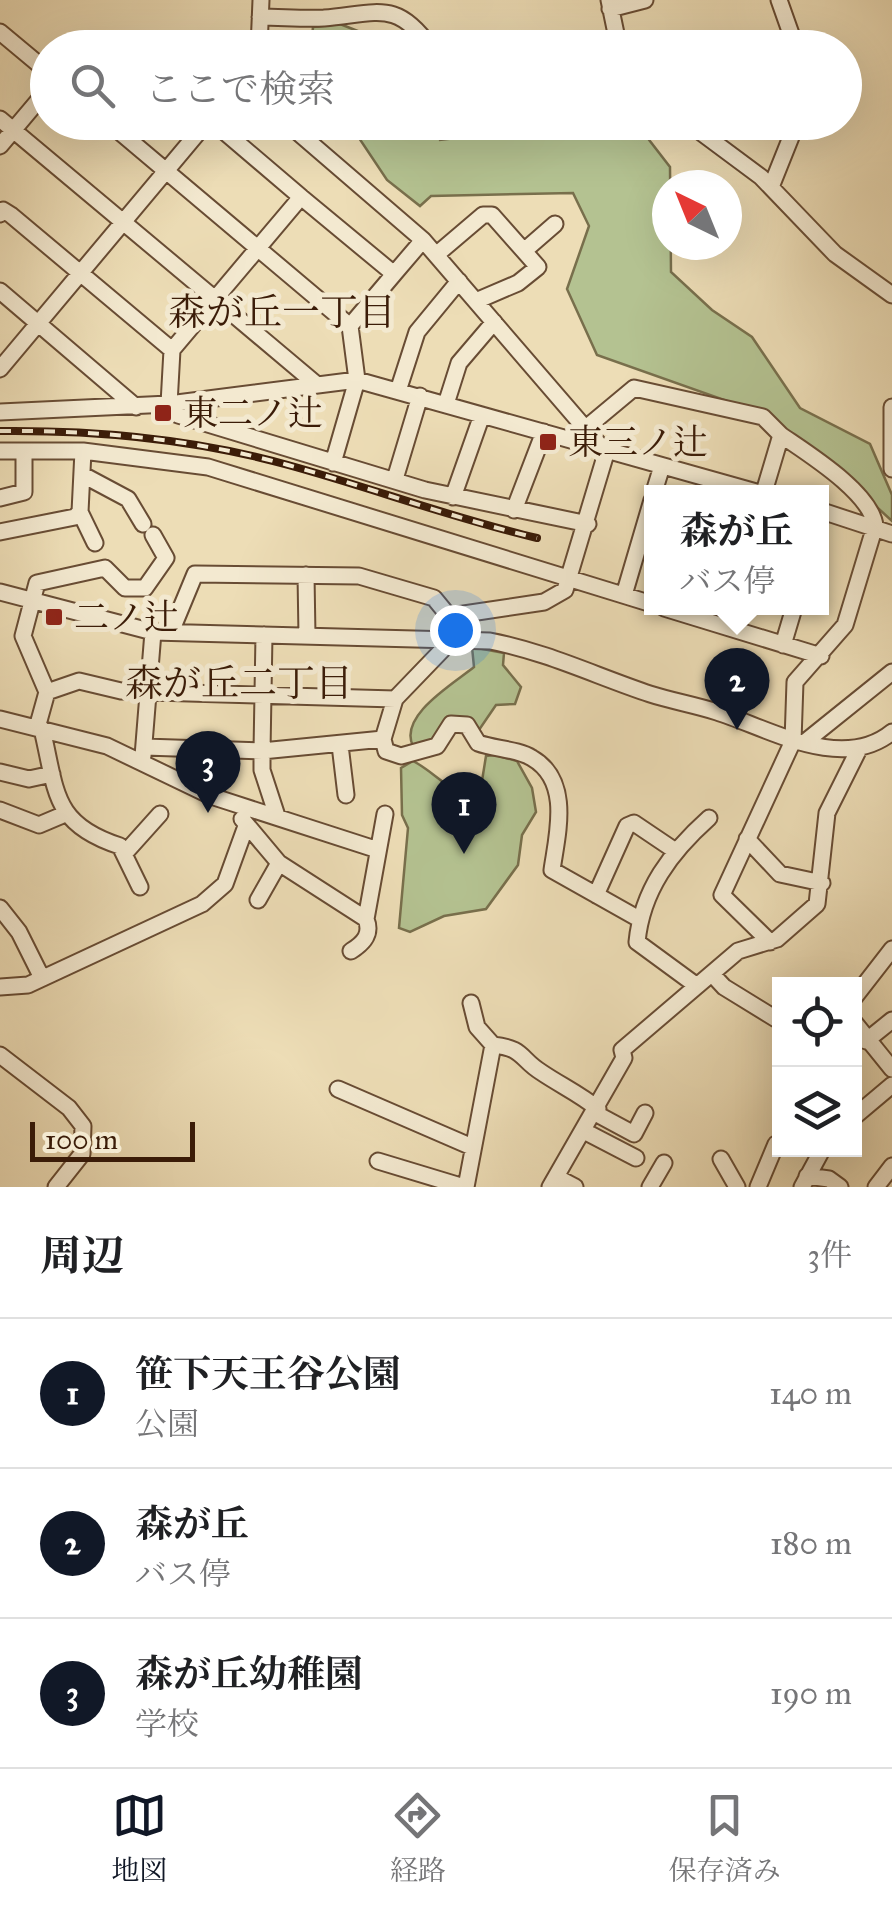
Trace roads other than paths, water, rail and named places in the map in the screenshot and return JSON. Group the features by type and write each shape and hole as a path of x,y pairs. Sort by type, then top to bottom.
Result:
{"street":[{"path":"615,30 610,4 645,0"},
{"path":"779,0 790,30"},
{"path":"261,8 324,18 362,5 377,5 400,10 422,30"},
{"path":"0,32 30,57"},
{"path":"0,146 7,124 30,104"},
{"path":"7,124 316,384"},
{"path":"129,140 350,326 356,380 333,463"},
{"path":"0,370 194,140"},
{"path":"232,140 394,274"},
{"path":"307,140 423,240 605,449"},
{"path":"711,140 771,186 835,254 892,295"},
{"path":"771,186 790,140"},
{"path":"301,197 172,350 169,404 178,414 333,463 453,497 588,524"},
{"path":"0,214 3,210 11,216 172,350"},
{"path":"436,255 483,216 492,215 538,267 518,284 476,301"},
{"path":"524,251 556,224"},
{"path":"350,326 423,240"},
{"path":"398,391 417,332 459,282"},
{"path":"0,291 136,407"},
{"path":"446,404 458,363 494,322"},
{"path":"0,412 136,407 356,380 662,466 707,485"},
{"path":"586,428 634,388 763,417 780,435 834,472 874,514 875,526 845,625 795,682 799,741"},
{"path":"395,480 420,396"},
{"path":"892,407 892,469"},
{"path":"453,497 482,414"},
{"path":"514,510 544,432"},
{"path":"766,485 780,435"},
{"path":"605,449 588,524 565,590 544,602 466,612 452,620 448,638 395,699 383,739 386,751 402,756 438,746 450,724 468,725 478,743 536,761 560,800 552,870 639,919"},
{"path":"0,451 83,451 208,467 644,601"},
{"path":"0,498 24,492 24,451"},
{"path":"83,451 80,512 95,543"},
{"path":"656,485 662,466"},
{"path":"83,475 128,499 166,558 145,588 125,588 106,568 37,583 23,636 47,692 39,728 65,814 88,835 120,846 140,887"},
{"path":"0,532 75,517 80,512"},
{"path":"829,513 892,534"},
{"path":"624,595 644,527"},
{"path":"171,632 195,574 359,576 434,598 452,620"},
{"path":"306,575 307,636"},
{"path":"0,592 153,632 448,638 538,650 619,683 799,741 860,748 892,732"},
{"path":"691,615 821,656"},
{"path":"728,628 732,615"},
{"path":"784,645 792,615"},
{"path":"141,764 153,632"},
{"path":"264,635 262,770 276,816"},
{"path":"770,942 722,895 747,839 799,741 892,672"},
{"path":"47,692 78,680 121,691 395,699"},
{"path":"0,719 107,746 232,803 378,850"},
{"path":"145,747 262,752 383,739"},
{"path":"340,745 346,794"},
{"path":"575,1187 553,1182 624,1058 622,1050 738,951 770,942 807,917 817,904 827,814 860,748"},
{"path":"0,772 30,780 52,774"},
{"path":"232,803 246,826 279,863 366,919"},
{"path":"0,810 39,825 65,814"},
{"path":"125,852 160,814"},
{"path":"352,950 364,942 369,927 366,919 385,814"},
{"path":"697,986 637,942 639,919 674,850 709,818"},
{"path":"596,895 627,826 634,823 674,850"},
{"path":"0,987 17,987 42,978 202,904 224,884 246,826"},
{"path":"747,839 780,874 822,884"},
{"path":"258,900 279,863"},
{"path":"0,908 20,932 42,978"},
{"path":"862,988 892,949"},
{"path":"712,974 724,987 772,1016"},
{"path":"472,1003 476,1027 493,1045 510,1046 527,1056 535,1069 596,1111 634,1134 644,1113"},
{"path":"866,1041 892,1020"},
{"path":"862,1035 892,1069"},
{"path":"378,1161 465,1187 493,1045"},
{"path":"0,1055 68,1108 84,1126 82,1154 56,1187"},
{"path":"862,1110 892,1085"},
{"path":"338,1090 472,1148"},
{"path":"584,1131 636,1158"},
{"path":"758,1187 772,1154"},
{"path":"804,1181 818,1157"},
{"path":"720,1159 737,1187"},
{"path":"650,1187 664,1162"},
{"path":"876,1187 892,1166"},
{"path":"804,1181 829,1178 840,1187"}],"railway":[{"path":"0,431 109,434 253,456 537,538"}],"place":[{"name":"東二ノ辻","path":"163,413"},
{"name":"東三ノ辻","path":"548,442"},
{"name":"二ノ辻","path":"54,617"},
{"name":"森が丘","path":"737,730"},
{"name":"森が丘幼稚園","path":"208,813"},
{"name":"笹下天王谷公園","path":"464,854"}],"district":[{"name":"森が丘一丁目","path":"282,312"},
{"name":"森が丘二丁目","path":"239,683"}]}
